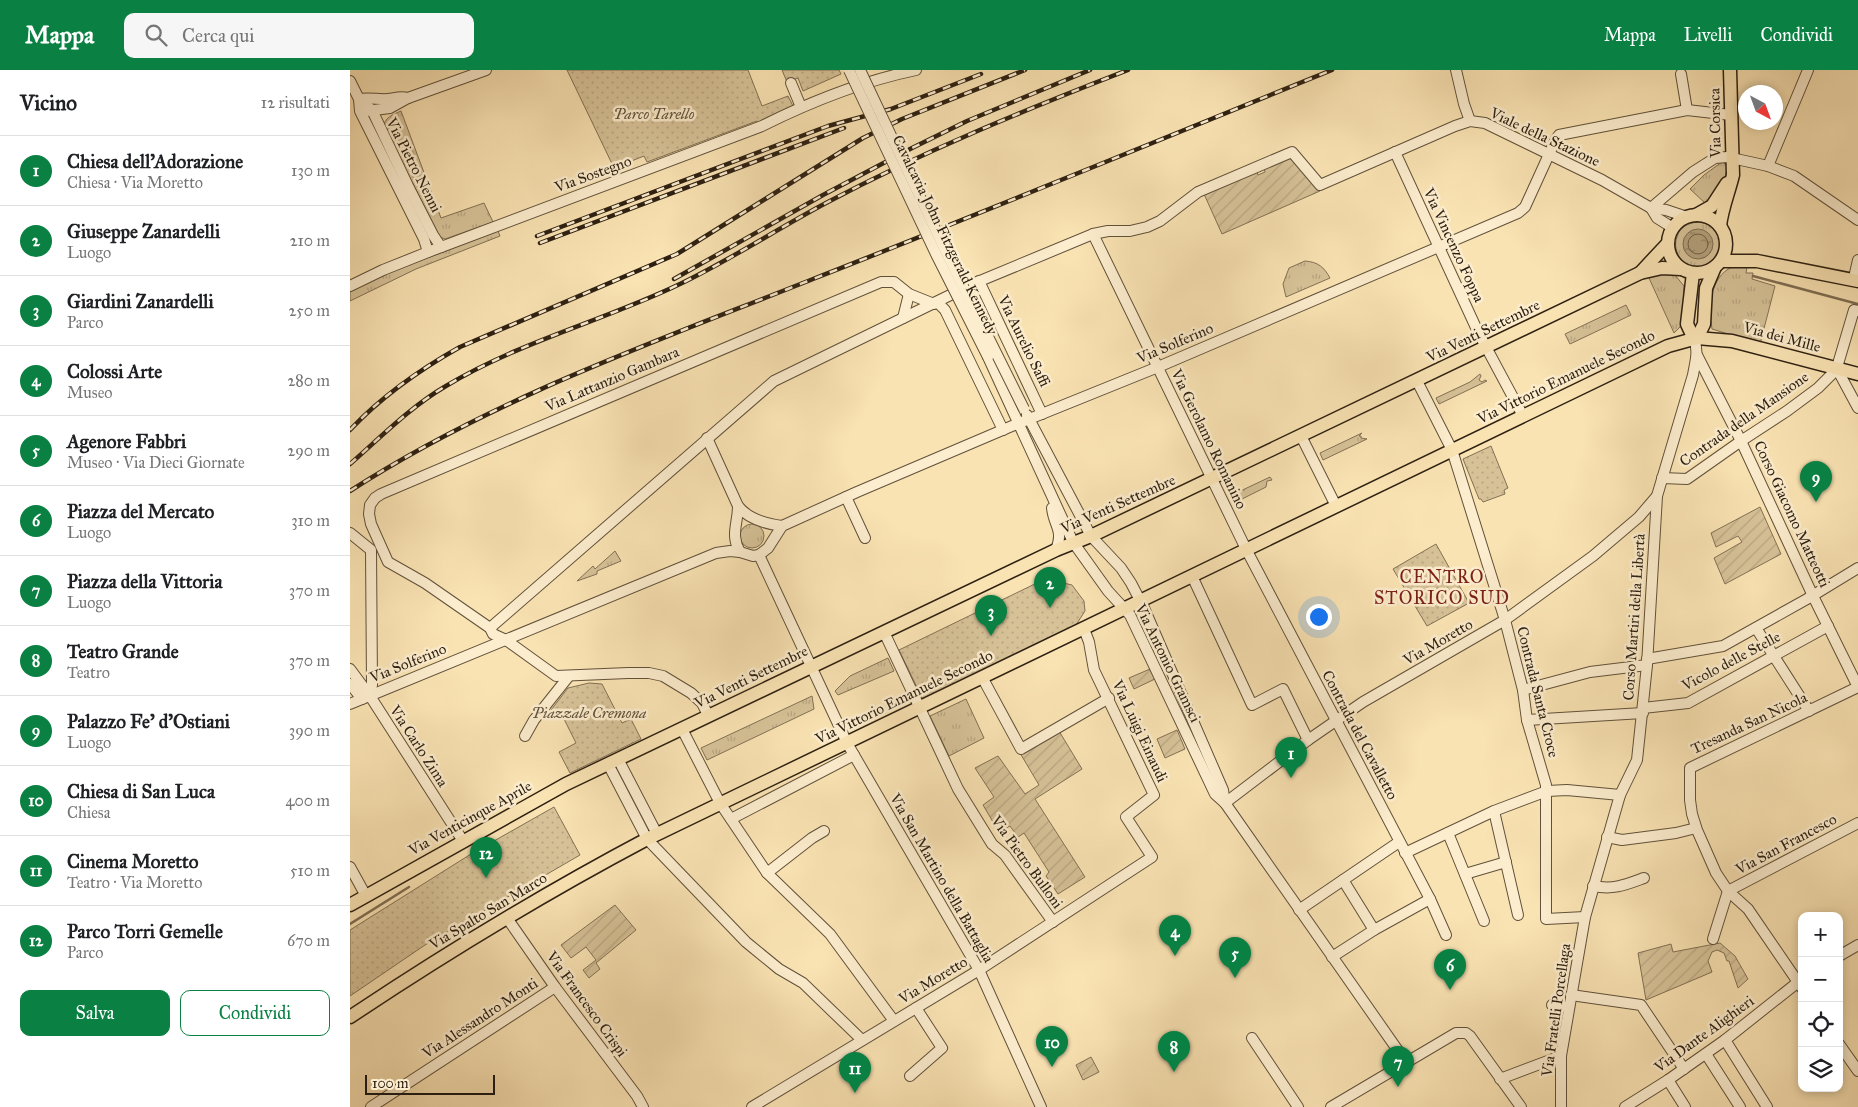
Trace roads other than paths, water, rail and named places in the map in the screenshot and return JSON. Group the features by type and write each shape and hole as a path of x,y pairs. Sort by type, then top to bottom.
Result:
{"main road":[{"name":"Via Corsica","path":"1720,226 1721,214 1730,190 1733,175 1730,70"},
{"name":"Via Corsica","path":"1692,216 1712,206 1733,175"},
{"path":"1749,260 1727,242 1720,226 1711,218 1692,216 1677,223 1673,228 1668,243 1670,255 1687,271 1708,272 1718,264 1749,260 1858,279"},
{"path":"1696,345 1704,324 1706,288 1726,252 1727,242"},
{"name":"Via Venti Settembre","path":"1640,273 1668,243"},
{"name":"Via Venti Settembre","path":"613,761 1056,550 1091,536 1211,479 1640,273 1662,268 1687,271"},
{"path":"1687,271 1689,310 1696,345"},
{"name":"Via dei Mille","path":"1696,345 1732,341 1837,366 1858,374"},
{"name":"Via Vittorio Emanuele Secondo","path":"652,837 1668,346 1696,345"},
{"name":"Via Venticinque Aprile","path":"350,905 566,784 613,761"},
{"name":"Via Spalto San Marco","path":"350,1018 420,970 507,918 652,837"}],"street":[{"path":"361,114 372,110 390,108 408,98 486,70"},
{"name":"Cavalcavia John Fitzgerald Kennedy","path":"849,70 906,191 1019,415"},
{"name":"Cavalcavia John Fitzgerald Kennedy","path":"860,70 945,250 1019,415"},
{"path":"870,81 886,70"},
{"path":"870,81 916,70"},
{"path":"1456,70 1470,121"},
{"path":"1768,166 1808,70"},
{"path":"1681,74 1687,110 1731,114"},
{"name":"Via Pietro Nenni","path":"350,81 359,98 372,110 408,186 441,247"},
{"name":"Via Sostegno","path":"350,286 428,252 762,126 801,107 870,81"},
{"path":"791,83 801,107"},
{"path":"359,98 388,99 399,96 408,98"},
{"name":"Via Pietro Nenni","path":"359,98 361,114 424,239 428,252"},
{"name":"Via Solferino","path":"1029,419 1158,367 1518,214 1525,207 1559,135 1687,110"},
{"name":"Viale della Stazione","path":"1094,234 1108,231 1130,231 1147,227 1160,221 1198,192 1292,152 1320,185 1470,121 1485,123 1602,180 1651,208 1692,216"},
{"name":"Via Vincenzo Foppa","path":"1395,152 1486,348 1523,416"},
{"path":"1651,208 1693,172 1715,158 1727,157 1768,166 1794,176 1858,220"},
{"name":"Viale della Stazione","path":"1651,208 1658,218 1673,228"},
{"path":"708,715 702,703 691,693 664,676 628,672 556,676 506,640 494,634 490,628 774,381 979,281 1094,234"},
{"name":"Via Gerolamo Romanino","path":"1094,234 1246,549"},
{"path":"1858,260 1855,273 1858,279"},
{"name":"Via Aurelio Saffi","path":"979,281 1042,414"},
{"name":"Via Lattanzio Gambara","path":"490,628 425,583 388,562 371,524 370,505 375,498 881,282 894,282 909,294"},
{"path":"903,318 909,294 935,303 945,310 1003,430"},
{"name":"Via dei Mille","path":"1837,366 1854,310 1858,311"},
{"name":"Corso Giacomo Matteotti","path":"1696,345 1813,596 1858,687"},
{"name":"Corso Martiri della Libertà","path":"1585,917 1620,794 1637,760 1647,662 1657,496 1692,378 1696,345"},
{"path":"1837,366 1858,408"},
{"name":"Contrada della Mansione","path":"1662,478 1687,479 1818,388 1837,366"},
{"path":"1417,381 1452,450"},
{"path":"1019,415 1029,419 1091,536"},
{"path":"759,555 768,548 782,526 1003,430 1019,415"},
{"path":"1019,415 1049,492 1073,542"},
{"path":"1301,436 1336,506"},
{"path":"707,438 738,506 744,513 771,524 782,526"},
{"name":"Contrada Santa Croce","path":"1452,450 1505,620 1523,690 1527,720 1546,791 1546,919 1585,917"},
{"path":"1049,492 1052,514 1060,532 1060,539 1056,550"},
{"name":"Via Moretto","path":"1225,803 1335,720 1505,620 1593,556 1639,517 1657,496"},
{"path":"846,497 864,538"},
{"path":"738,506 734,536 740,552"},
{"name":"Via Solferino","path":"350,533 370,550 372,685 366,697"},
{"name":"Via Antonio Gramsci","path":"1091,536 1121,568 1140,601 1223,790 1225,803"},
{"name":"Via Antonio Gramsci","path":"1073,542 1108,591 1126,608 1215,794 1225,803 1406,1062"},
{"name":"Contrada del Cavalletto","path":"1246,549 1430,899 1446,935"},
{"name":"Via Solferino","path":"366,697 716,553 730,551 753,556 759,555"},
{"name":"Via San Martino della Battaglia","path":"759,555 847,743 979,970 1041,1107"},
{"path":"1523,690 1590,672 1723,646 1813,596 1858,568"},
{"path":"1192,576 1252,704 1283,689 1308,740"},
{"path":"504,617 502,630 506,640"},
{"name":"Vicolo delle Stelle","path":"1527,720 1643,711 1688,703 1828,626"},
{"path":"1756,628 1809,712"},
{"name":"Via Luigi Einaudi","path":"1084,629 1094,670 1154,795 1126,818 1152,857"},
{"name":"Via Pietro Bulloni","path":"884,632 958,789 992,844 1005,855 1053,922"},
{"name":"Via Carlo Zima","path":"350,669 366,697 463,841"},
{"path":"525,736 534,720 569,676"},
{"path":"982,677 1022,749 1109,698"},
{"name":"Via Carlo Zima","path":"350,684 366,697"},
{"name":"Tresanda San Nicola","path":"1798,980 1748,909 1728,891 1716,873 1696,828 1690,805 1690,768 1858,687"},
{"path":"350,704 366,697"},
{"path":"682,729 720,803 767,872 830,934 894,1021"},
{"name":"Via Vittorio Emanuele Secondo","path":"731,819 854,755"},
{"path":"613,761 652,837 746,942 779,969 803,983 862,1040"},
{"path":"1405,853 1494,811 1546,791 1567,790 1620,794"},
{"path":"1494,811 1518,915"},
{"name":"Via San Francesco","path":"1728,891 1858,823"},
{"path":"1607,837 1622,840 1676,833 1696,828"},
{"path":"767,872 824,831"},
{"path":"1448,833 1484,921"},
{"path":"1299,910 1399,842"},
{"name":"Via Moretto","path":"752,1107 979,970 1152,857"},
{"path":"1465,874 1506,862"},
{"path":"350,867 366,896"},
{"path":"1594,886 1608,889 1615,888 1644,878"},
{"path":"1343,880 1374,930"},
{"path":"1713,939 1728,891"},
{"path":"1332,957 1374,930 1430,899"},
{"name":"Via Fratelli Porcellaga","path":"1561,1107 1561,1056 1585,917"},
{"name":"Via Francesco Crispi","path":"507,918 555,987 637,1096 643,1107"},
{"path":"1843,954 1858,945"},
{"name":"Via Dante Alighieri","path":"1625,1107 1706,1054 1798,985"},
{"name":"Via Alessandro Monti","path":"371,1107 555,987"},
{"path":"1571,994 1641,1005 1684,1069"},
{"path":"1552,1004 1569,1007"},
{"path":"910,1076 942,1048 916,1008"},
{"path":"1331,1107 1460,1032 1470,1036 1521,1107"},
{"path":"1252,1038 1298,1107"},
{"path":"1725,1040 1767,1107"},
{"path":"1841,1047 1858,1072"},
{"path":"1706,1054 1740,1107"},
{"path":"1500,1078 1561,1056"},
{"path":"1668,1080 1685,1107"}],"water":[{"path":"1698,229 1704,230 1712,238 1712,250 1704,258 1698,259 1692,258 1684,250 1683,244 1684,238 1692,230"}],"waterway":[{"path":"1753,276 1858,304"},
{"path":"350,924 409,887"}],"railway":[{"path":"350,430 402,384 460,347 677,254 863,138 902,119 1025,70"},
{"path":"674,279 823,195 912,148 967,121 1090,70"},
{"path":"350,464 420,403 474,371 532,344 680,284 826,203 900,166 1013,116 1128,70"},
{"path":"350,491 405,458 461,428 576,374 1332,70"},
{"path":"537,236 828,126 891,109 981,74"},
{"path":"540,243 844,128"}],"place":[{"name":"Palazzo Fe' d'Ostiani","path":"1816,502"},
{"name":"Giuseppe Zanardelli","path":"1050,608"},
{"name":"Giardini Zanardelli","path":"991,636"},
{"name":"Chiesa dell'Adorazione","path":"1291,778"},
{"name":"Parco Torri Gemelle","path":"486,878"},
{"name":"Colossi Arte","path":"1175,956"},
{"name":"Agenore Fabbri","path":"1235,978"},
{"name":"Piazza del Mercato","path":"1450,990"},
{"name":"Chiesa di San Luca","path":"1052,1067"},
{"name":"Teatro Grande","path":"1174,1072"},
{"name":"Piazza della Vittoria","path":"1398,1087"},
{"name":"Cinema Moretto","path":"855,1093"}],"district":[{"name":"CENTRO STORICO SUD","path":"1442,587"}],"park label":[{"name":"Parco Tarello","path":"654,114"},
{"name":"Piazzale Cremona","path":"589,713"}]}
